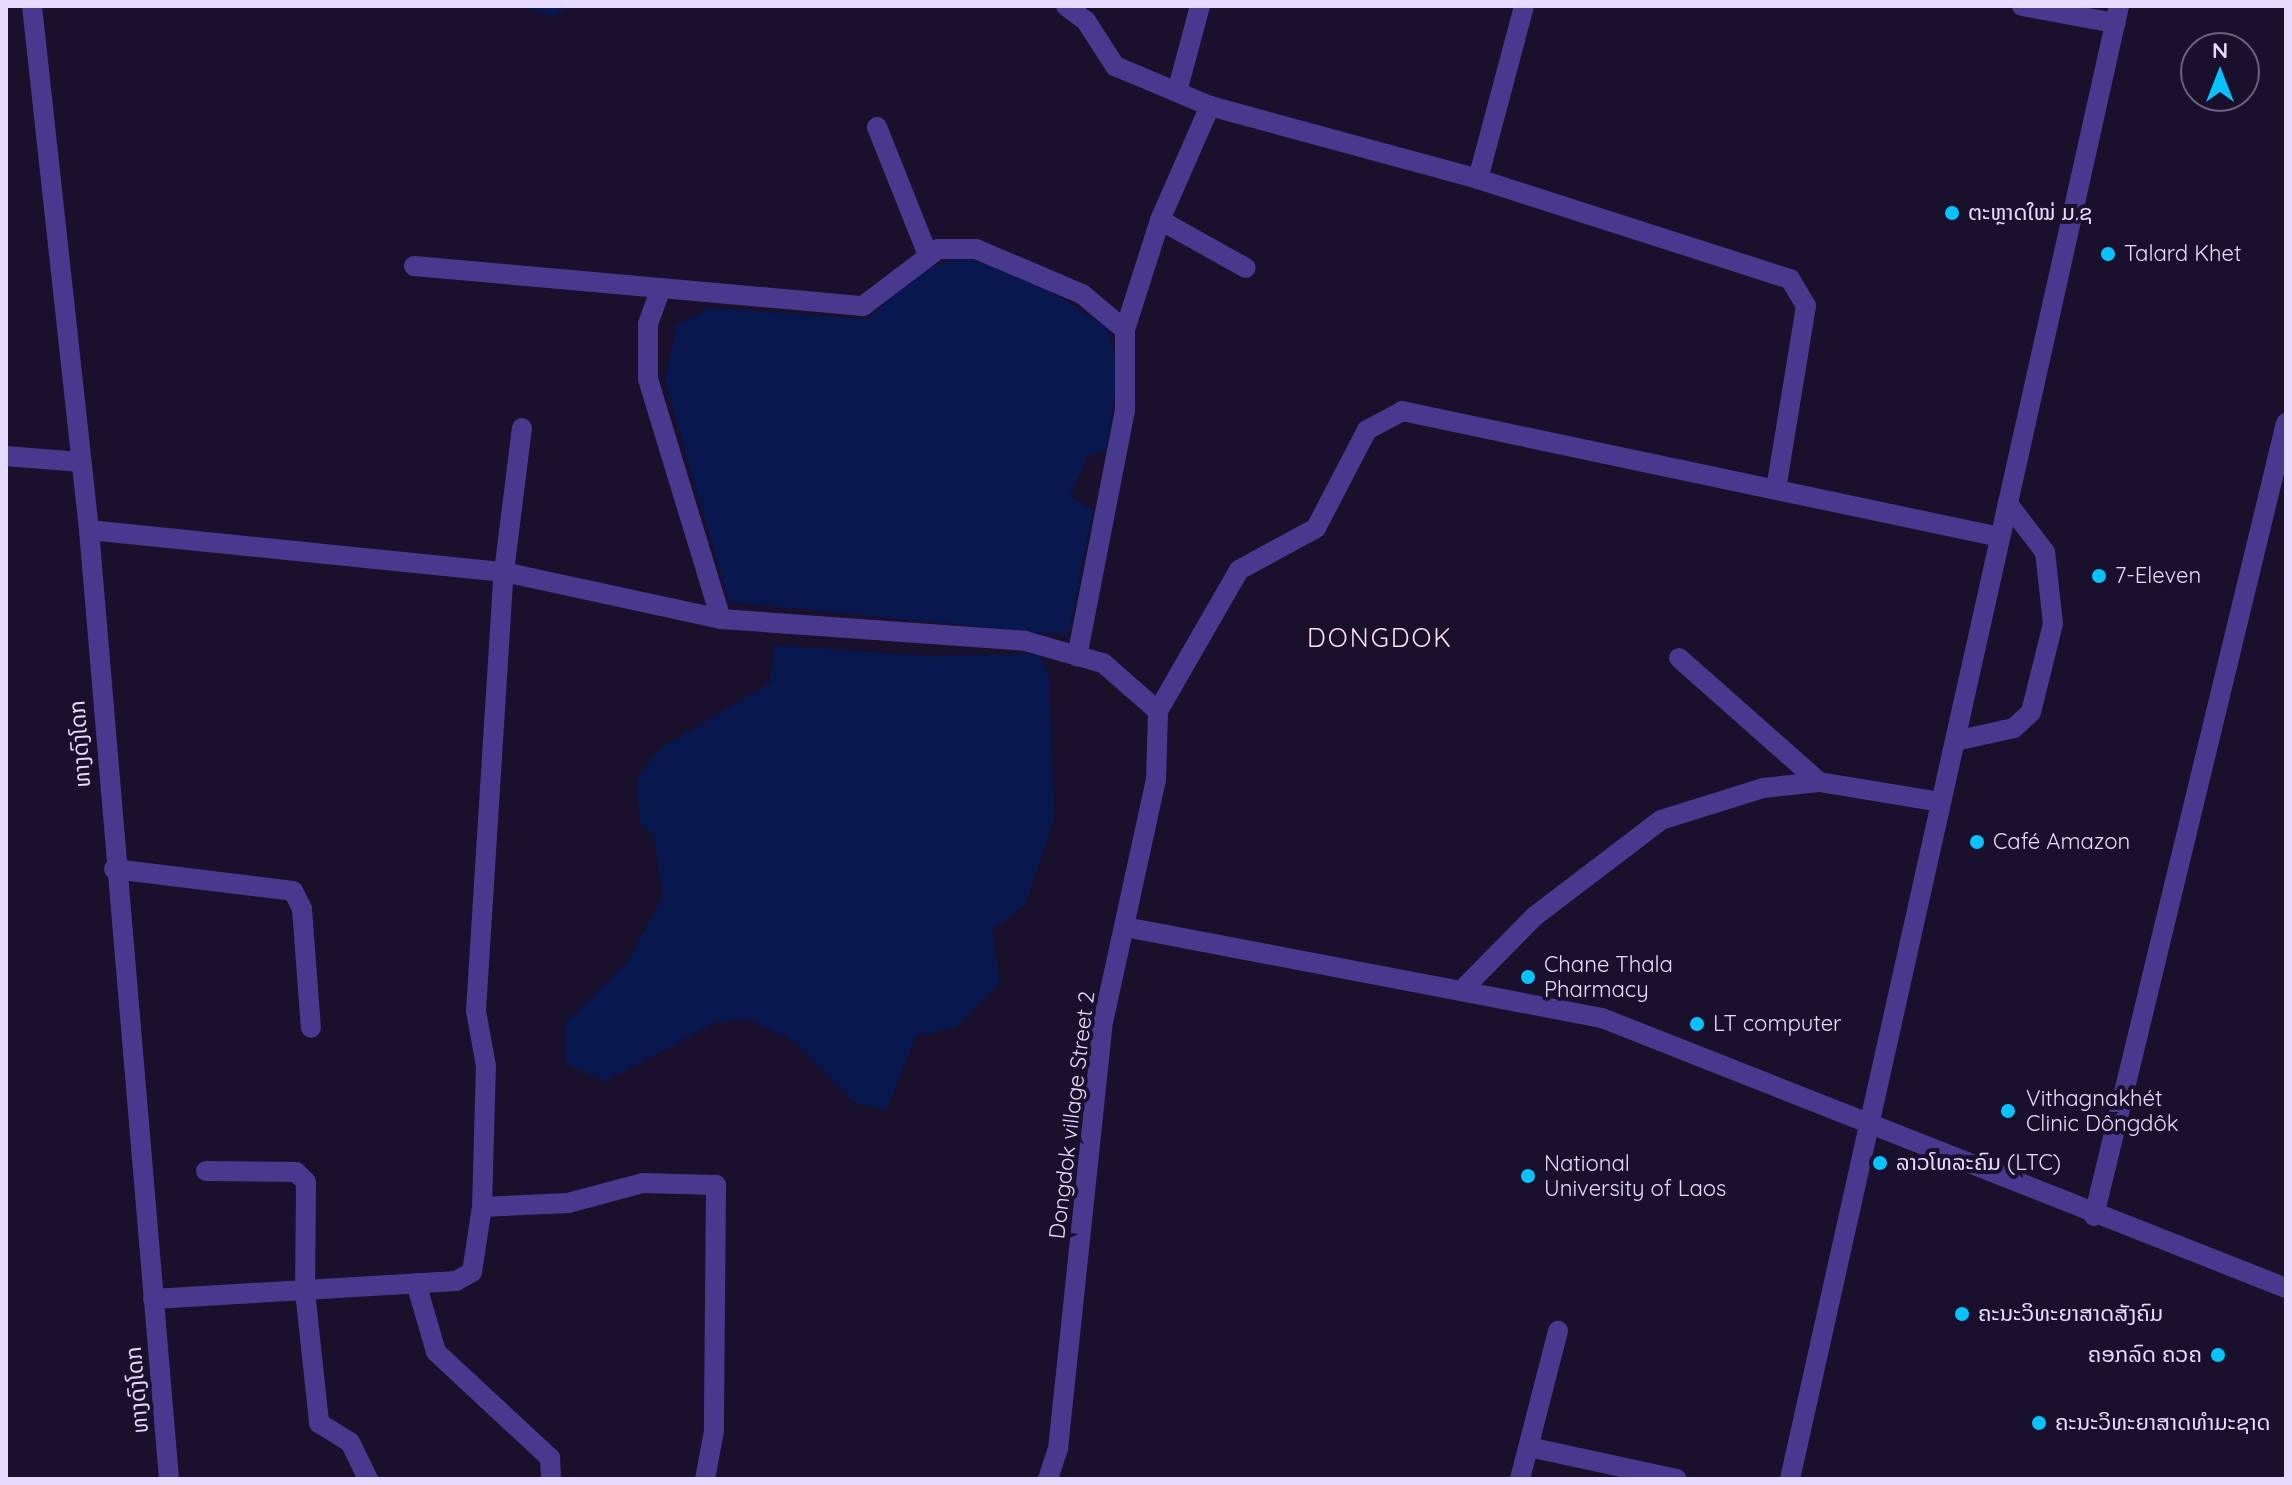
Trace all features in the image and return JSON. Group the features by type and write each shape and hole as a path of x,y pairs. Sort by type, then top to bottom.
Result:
{"street":[{"name":"ທາງດົງໂດກ","path":"32,6 89,530 114,869 169,1479"},
{"path":"1066,6 1086,21 1115,66 1178,88 1210,106 1478,179 1790,279 1806,306 1776,490"},
{"path":"1178,88 1200,6"},
{"path":"1478,179 1524,6"},
{"path":"1790,1479 2117,14 2022,6"},
{"path":"1077,656 1125,410 1125,330 1160,220 1210,106"},
{"path":"877,127 928,255"},
{"path":"1160,220 1246,268"},
{"path":"414,266 863,306 928,255 976,249 1082,294 1125,330"},
{"path":"661,288 648,324 648,379 721,619"},
{"path":"89,530 504,572 721,619 1025,641 1103,663 1158,711 1239,570 1316,528 1367,430 1384,416 1438,416 2000,537"},
{"path":"2094,1216 2286,423"},
{"path":"153,1299 416,1283 472,1272 482,1207 486,1066 476,1011 504,572 522,428"},
{"path":"6,456 81,462"},
{"path":"1955,741 2014,728 2031,712 2053,624 2045,552 2008,504"},
{"path":"1679,658 1819,782"},
{"name":"Dongdok village Street 2","path":"1048,1479 1058,1449 1102,1027 1156,780 1158,711"},
{"path":"1461,991 1535,916 1661,820 1763,788 1819,782 1941,802"},
{"path":"114,869 293,891 302,909 311,1028"},
{"path":"1125,927 1602,1018 1871,1119 2094,1216 2286,1288"},
{"path":"206,1171 296,1172 306,1182 305,1291 319,1423 350,1442 368,1479"},
{"path":"482,1207 568,1203 643,1183 716,1185 714,1431 705,1479"},
{"path":"416,1283 436,1352 550,1458 551,1479"},
{"path":"1520,1479 1558,1331"},
{"path":"1529,1447 1677,1479"}],"shaded area":[{"path":"520,6 569,6 554,17"},
{"path":"963,257 1036,282 1107,327 1118,368 1107,449 1088,456 1070,496 1093,510 1068,635 729,602 665,381 677,324 710,308 867,319 923,269"},
{"path":"774,645 927,656 1039,654 1049,675 1054,819 1025,905 992,930 1000,983 956,1027 916,1036 886,1111 853,1102 793,1041 746,1019 716,1023 605,1081 565,1063 565,1023 628,961 663,896 654,837 640,823 637,779 660,748 770,683"}],"place":[{"name":"ຕະຫຼາດໃໝ່ ມ.ຊ","path":"1952,213"},
{"name":"Talard Khet","path":"2108,254"},
{"name":"7-Eleven","path":"2099,576"},
{"name":"Café Amazon","path":"1977,842"},
{"name":"Chane Thala Pharmacy","path":"1528,977"},
{"name":"LT computer","path":"1697,1024"},
{"name":"Vithagnakhét Clinic Dôngdôk","path":"2008,1111"},
{"name":"ລາວໂທລະຄົມ (LTC)","path":"1880,1163"},
{"name":"National University of Laos","path":"1528,1176"},
{"name":"ຄະນະວິທະຍາສາດສັງຄົມ","path":"1962,1314"},
{"name":"ຄອກລົດ ຄວຄ","path":"2218,1355"},
{"name":"ຄະນະວິທະຍາສາດທຳມະຊາດ","path":"2039,1423"}],"district":[{"name":"DONGDOK","path":"1380,638"}]}
